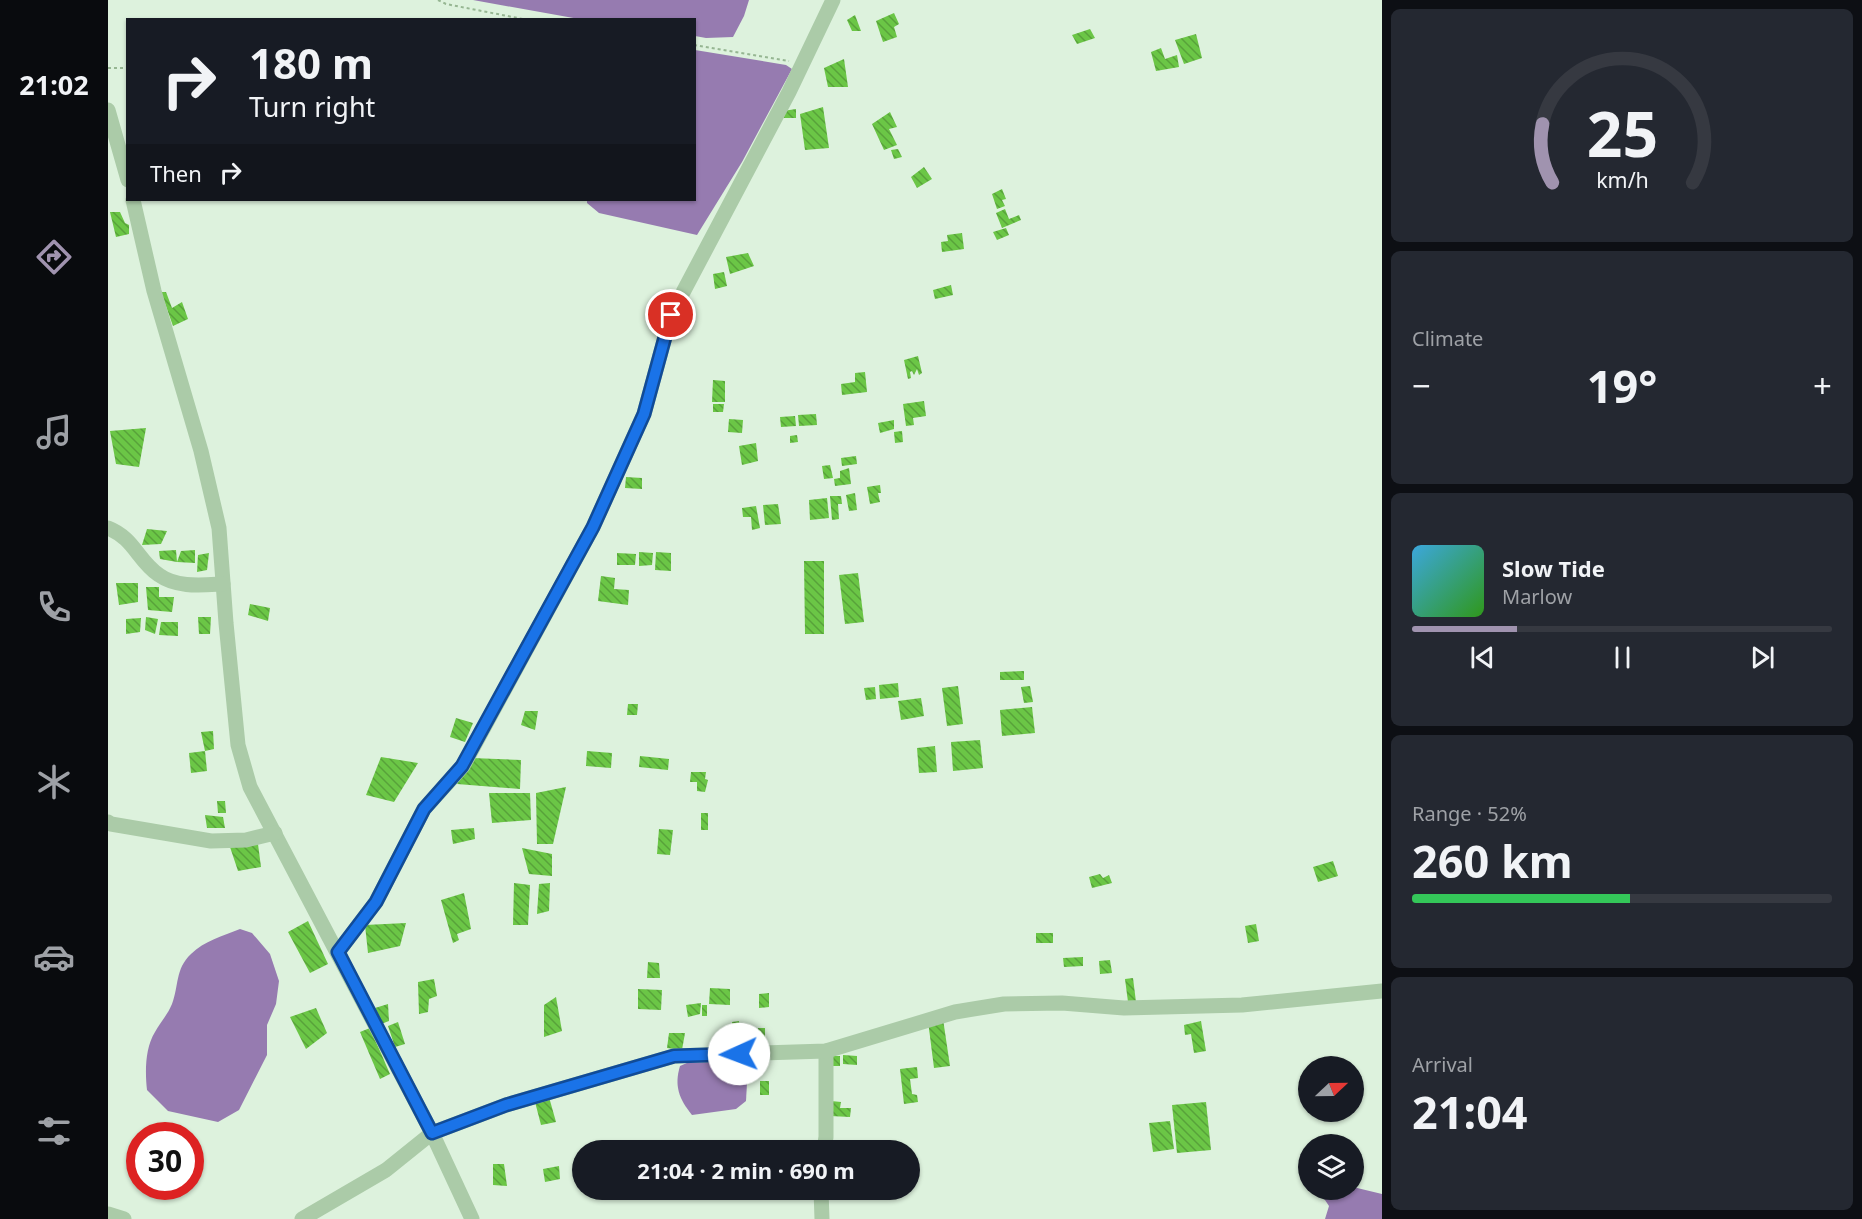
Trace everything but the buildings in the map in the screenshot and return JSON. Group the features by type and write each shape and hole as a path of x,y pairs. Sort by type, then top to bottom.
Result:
{"street":[{"path":"338,952 376,902 424,809 462,766 593,527 644,414 671,315 803,63 833,0"},
{"path":"108,110 126,173"},
{"path":"133,201 154,291 201,451 219,528 238,745 250,787 432,1133 472,1219"},
{"path":"108,528 126,538 157,574 165,579 190,585 223,584"},
{"path":"108,822 211,841 246,840 275,833"},
{"path":"302,1219 386,1170 432,1133 506,1105 674,1056 826,1052 955,1012 1004,1004 1062,1003 1124,1008 1230,1005 1382,991"},
{"path":"826,1052 826,1140"},
{"path":"821,1200 822,1219"},
{"path":"108,1214 124,1219"}],"path":[{"path":"438,0 446,4 518,18"},
{"path":"696,45 803,63"},
{"path":"108,68 126,68"}],"shaded area":[{"path":"473,0 749,0 733,37 696,36 696,18 573,18"},
{"path":"696,50 786,65 792,69 742,162 697,235 599,213 587,201 696,201"},
{"path":"240,929 252,933 270,954 279,981 276,1004 267,1025 267,1055 239,1110 218,1122 168,1111 147,1090 146,1060 149,1045 172,1004 180,972 186,960 191,954 214,939"},
{"path":"743,1061 748,1065 746,1101 736,1109 692,1115 679,1092 680,1066 689,1062"},
{"path":"1364,1190 1382,1194 1382,1219 1325,1219 1329,1206 1325,1200 1364,1200"}],"route":[{"path":"671,315 644,414 593,527 462,766 424,809 376,902 338,952 432,1133 506,1105 674,1056 739,1054"}]}
